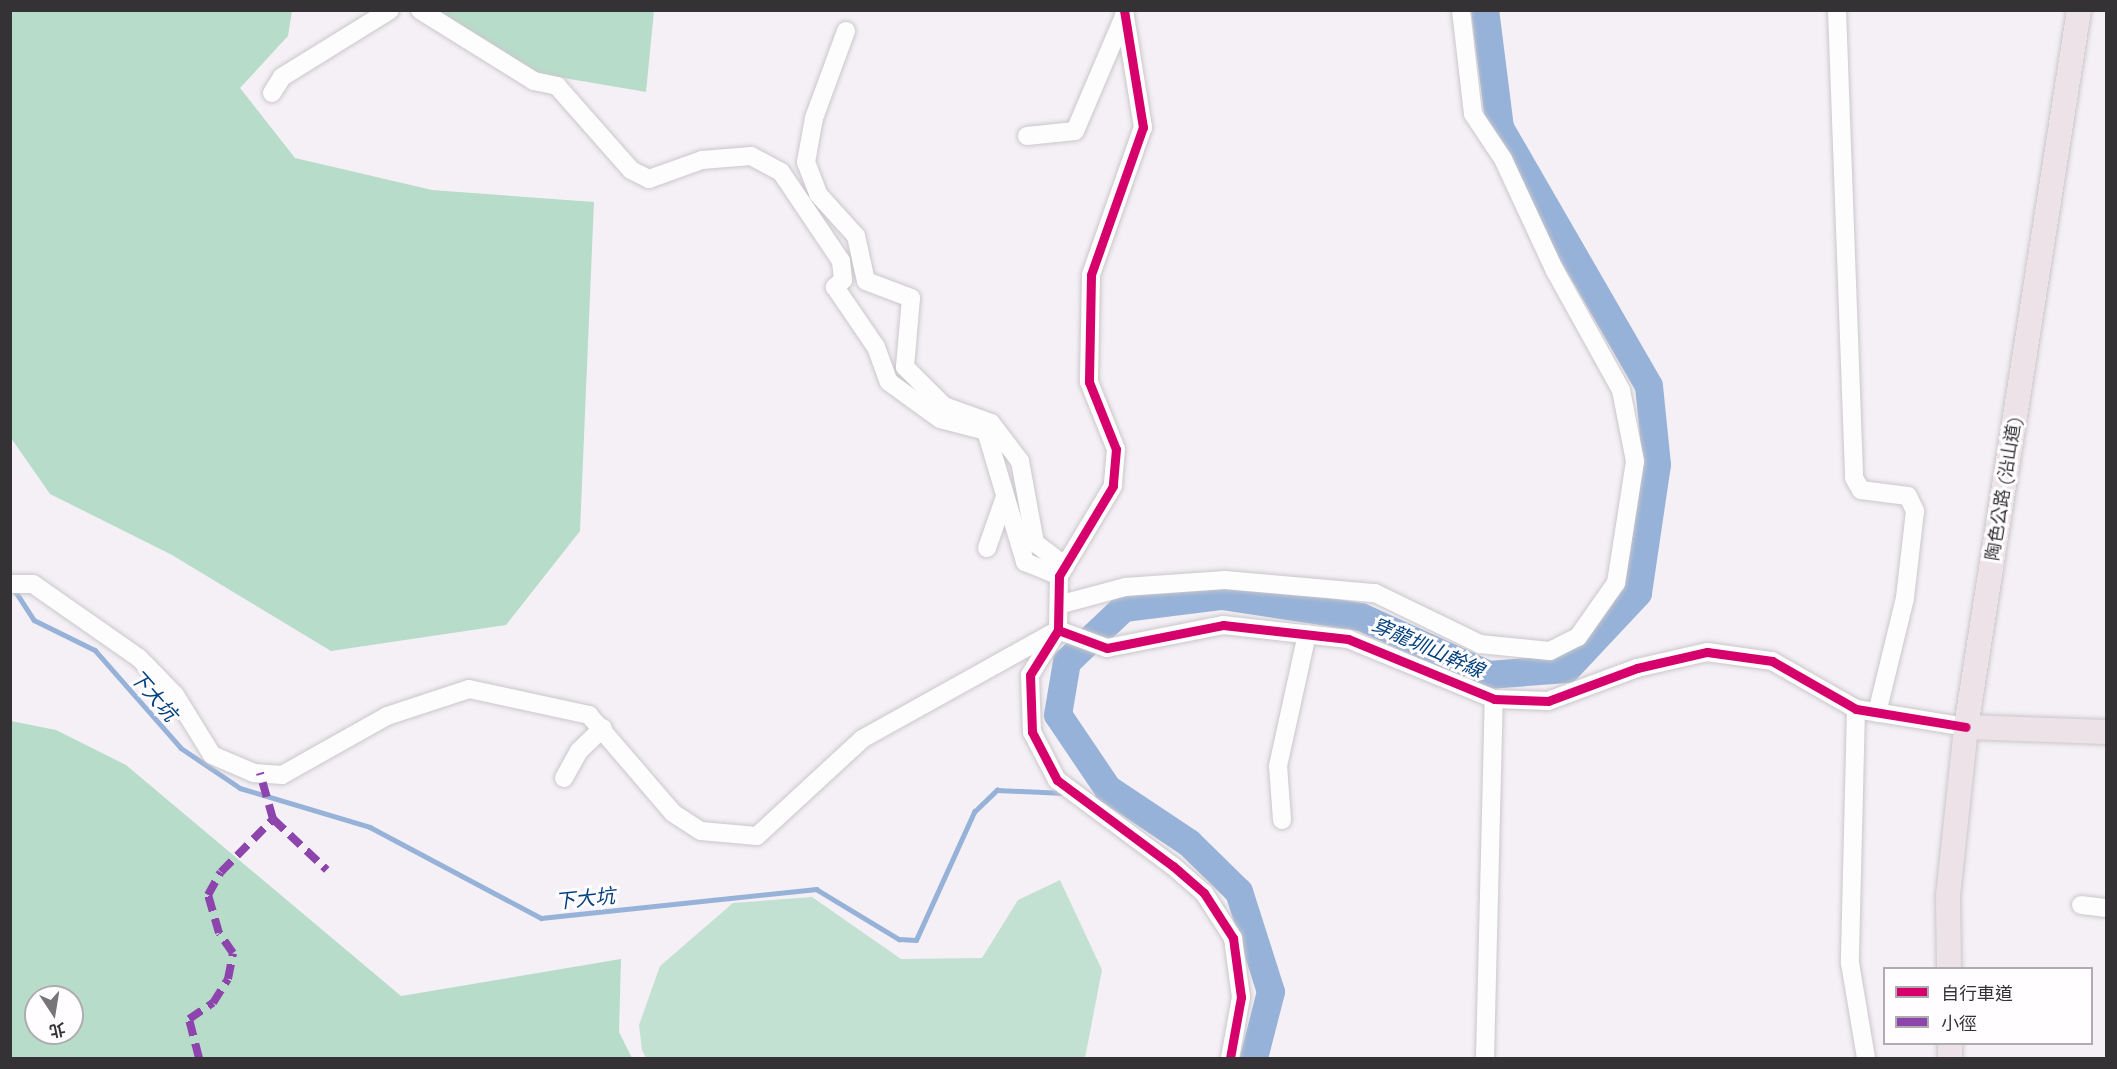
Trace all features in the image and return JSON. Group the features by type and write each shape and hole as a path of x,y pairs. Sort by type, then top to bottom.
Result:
{"main road":[{"name":"陶色公路 (沿山道)","path":"1949,967 1948,896 1966,727 2079,10"},
{"path":"1966,727 2106,732"}],"street":[{"path":"272,93 282,77 390,10"},
{"path":"420,10 534,81 557,86 631,170 650,179 702,160 751,156 781,172 841,261 843,280 836,287 876,347 889,382 940,419 986,431 1025,562 1062,571"},
{"path":"1062,604 1125,587 1225,580 1375,593 1480,644 1550,651 1578,637 1616,583 1635,461 1621,390 1555,271 1503,159 1473,114 1461,10"},
{"path":"1838,10 1854,478 1861,490 1908,496 1915,511 1905,598 1877,712"},
{"path":"1027,136 1075,131 1124,12"},
{"path":"1124,12 1143,127 1091,287 1089,382 1116,448 1113,486 1062,571 1062,604 1058,630 1030,675 1032,732 1057,780 1173,866 1204,893 1233,938 1241,997 1230,1059"},
{"path":"846,31 814,118 806,162 819,194 856,236 866,281 911,298 904,366 944,406 990,423 1020,461 1035,543 1062,571"},
{"path":"987,548 1005,497"},
{"path":"10,584 33,584 139,658 176,695 212,756 254,773 282,776 387,716 469,689 589,715 603,728 673,813 701,831 756,836 862,739 1058,630 1107,648 1223,625 1348,639 1494,699 1548,701 1637,668 1707,652 1772,661 1856,709 1966,727"},
{"path":"1282,820 1278,766 1307,634"},
{"path":"1485,1059 1494,699"},
{"path":"1856,709 1850,963 1866,1059"},
{"path":"564,778 579,751 603,728"},
{"path":"2080,905 2106,908"}],"green space":[{"path":"10,11 292,11 288,36 240,88 295,158 432,190 594,202 580,531 506,625 331,651 172,555 50,494 11,438"},
{"path":"433,11 654,11 646,92 523,71"},
{"path":"11,721 56,730 126,765 401,996 621,959 619,1032 632,1058 11,1058"},
{"path":"1060,880 1102,970 1085,1058 646,1058 642,1050 639,1025 660,966 733,903 812,897 901,959 982,958 1018,900"}],"waterway":[{"name":"穿龍圳山幹線","path":"1254,1058 1271,992 1239,892 1189,843 1108,789 1058,715 1067,662 1124,608 1222,596 1361,617 1489,675 1567,669 1638,593 1657,465 1649,386 1500,128 1485,10"},
{"name":"下大坑","path":"14,589 34,620 95,650 181,748 240,788 370,827 541,918 816,889 899,939 916,940 974,812 997,790 1064,793"},
{"name":"下大坑","path":"1093,798 1130,803"}],"marked path":[{"path":"199,1058 189,1019 213,1003 228,979 233,953 219,933 208,895 221,872 273,819 260,773"},
{"path":"273,819 327,870"}],"cycle path":[{"path":"1124,10 1143,127 1091,275 1089,382 1116,449 1113,486 1059,576 1058,630 1030,675 1032,732 1057,780 1173,866 1204,893 1233,938 1241,997 1230,1058"},
{"path":"1058,630 1107,648 1223,625 1348,639 1494,699 1548,701 1637,668 1707,652 1772,661 1856,709 1966,727"}]}
